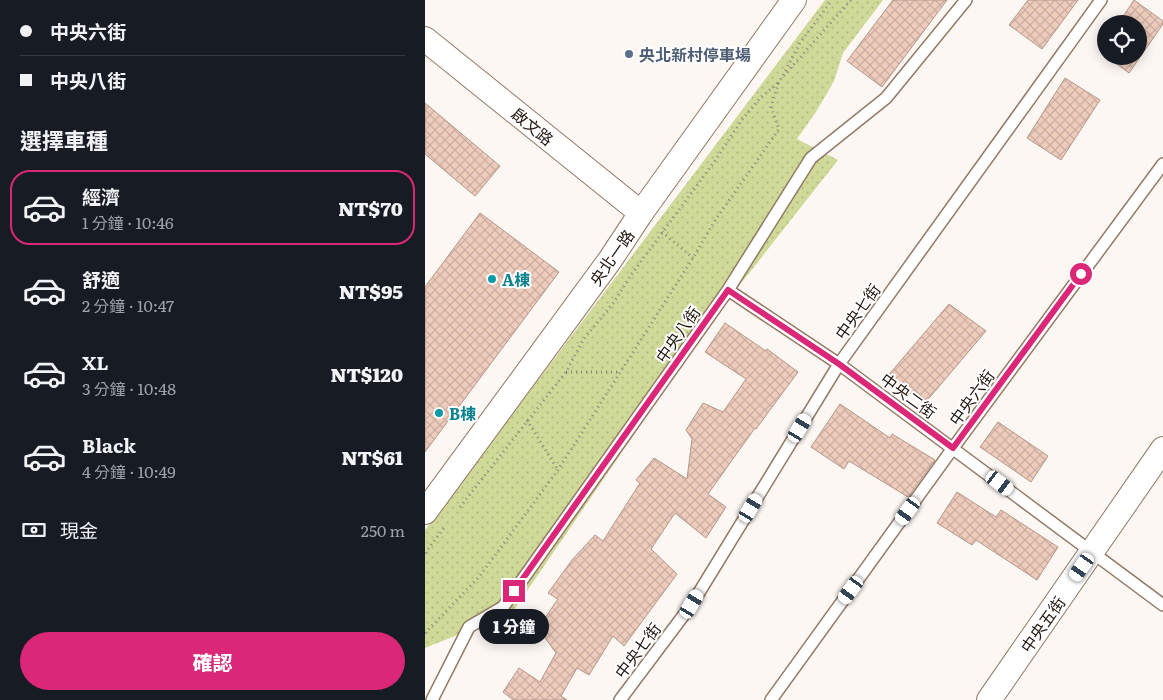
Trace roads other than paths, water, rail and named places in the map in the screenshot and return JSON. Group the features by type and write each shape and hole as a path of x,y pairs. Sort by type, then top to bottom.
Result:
{"street":[{"name":"央北一路","path":"425,512 610,260 641,213 794,0"},
{"name":"啟文路","path":"426,41 641,213"},
{"name":"中央五街","path":"989,700 1163,449"}],"lane":[{"name":"中央八街","path":"433,700 469,627 503,607 728,290 811,158 886,98 966,0"},
{"name":"中央七街","path":"620,700 692,604 839,364 1101,0"},
{"name":"中央六街","path":"771,700 953,448 1163,164"},
{"name":"中央二街","path":"728,290 839,364 1163,605"}],"place":[{"name":"央北新村停車場","path":"629,54"},
{"name":"A棟","path":"492,279"},
{"name":"B棟","path":"439,413"}]}
